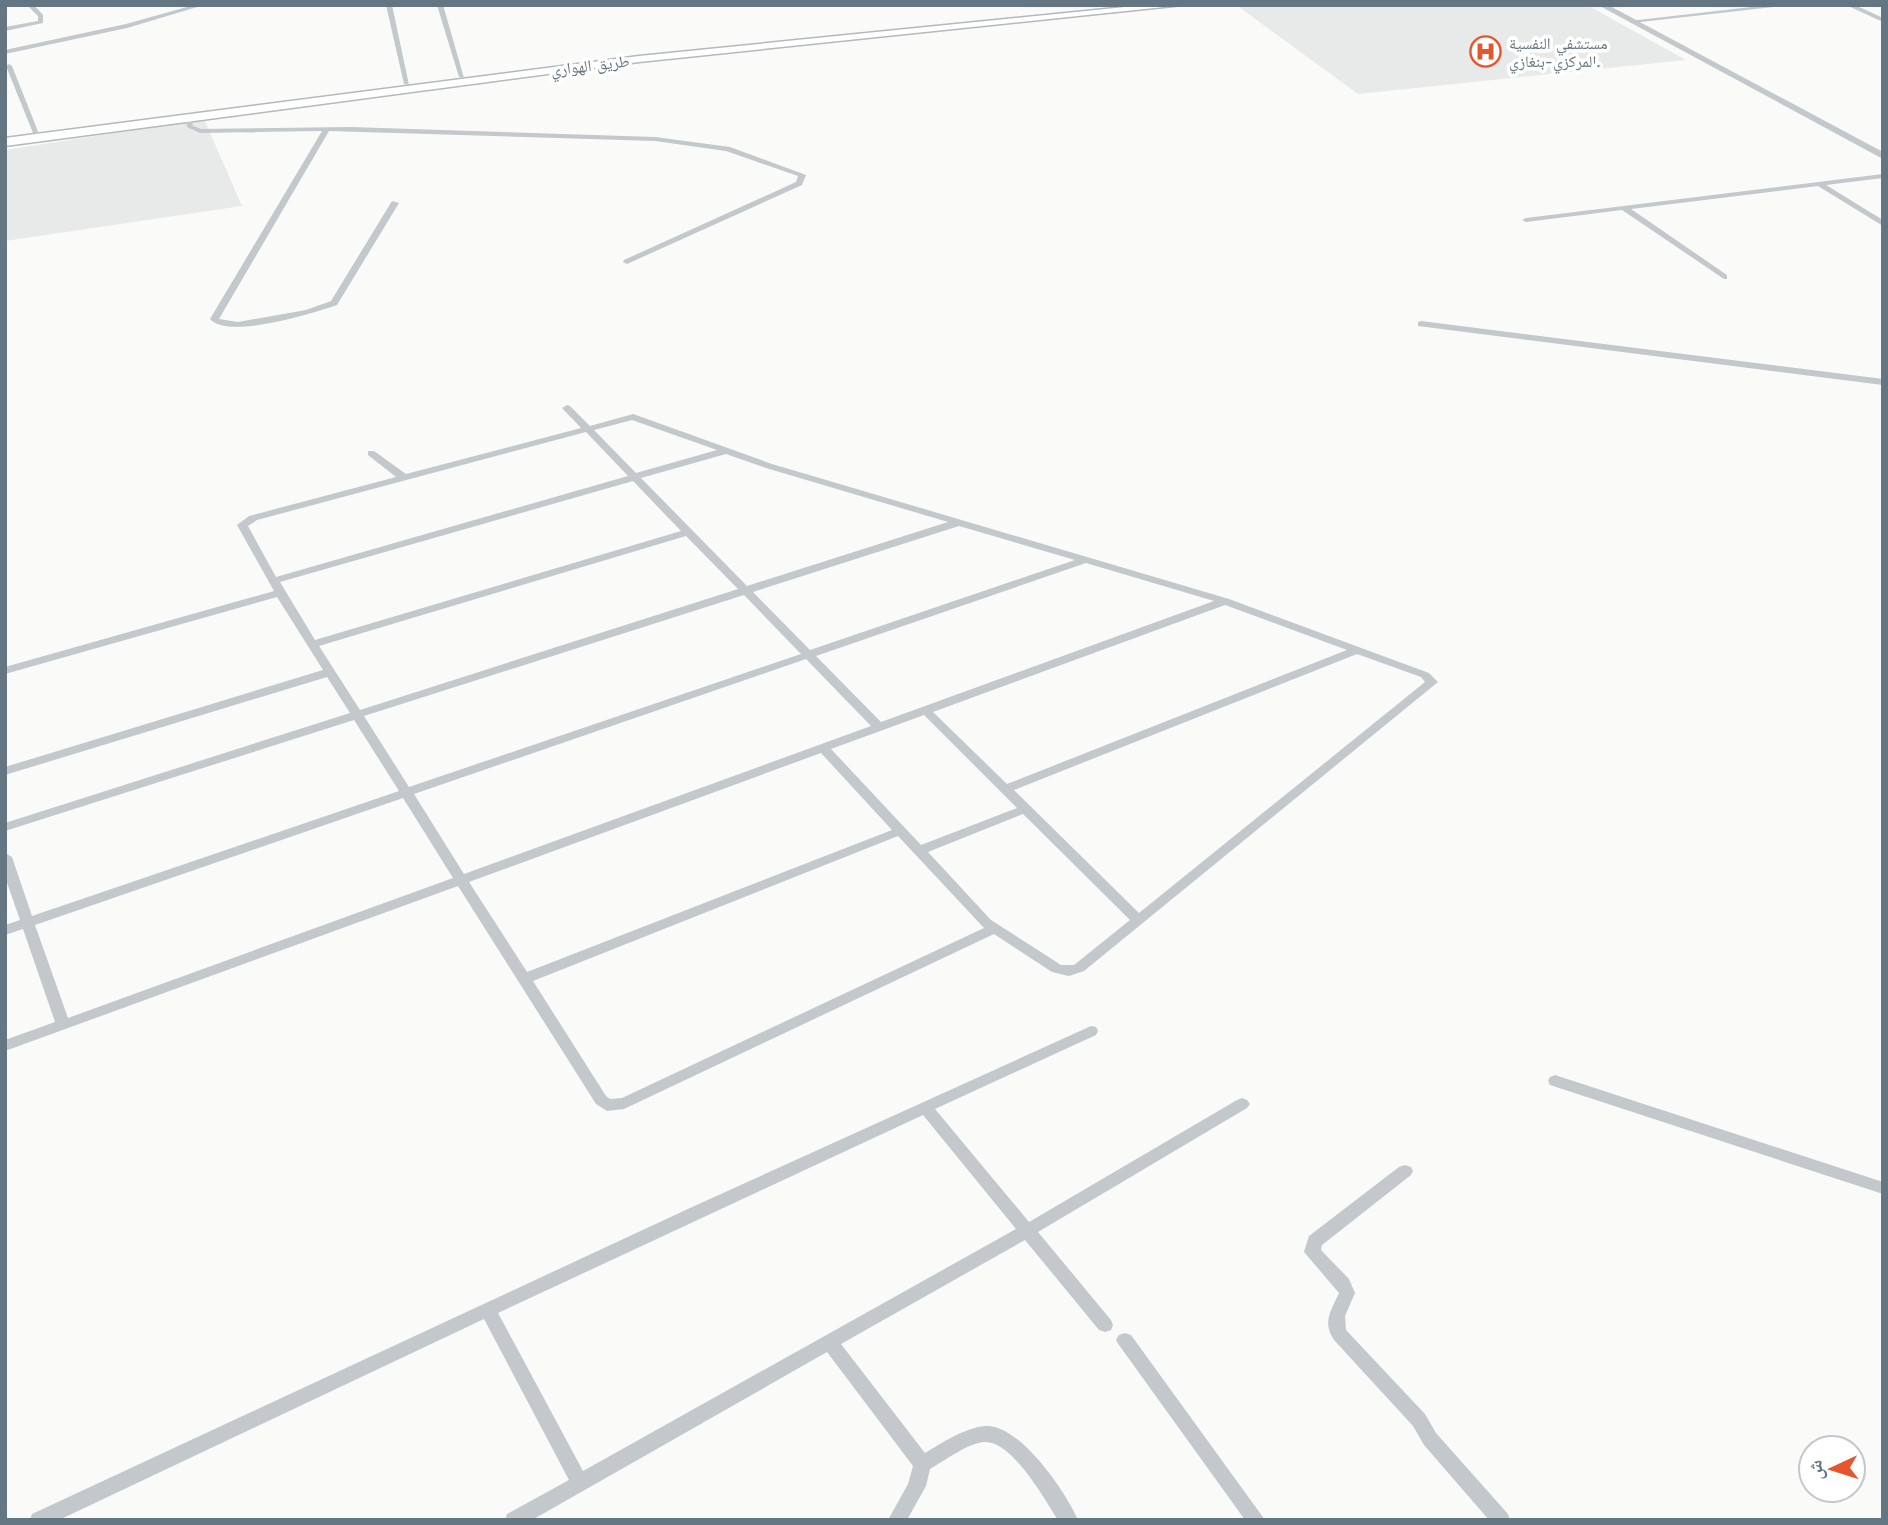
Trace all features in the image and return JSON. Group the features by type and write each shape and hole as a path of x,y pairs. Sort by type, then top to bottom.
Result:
{"highway":[{"name":"طريق الهواري","path":"5,140 37,133 462,76 1133,5"},
{"name":"طريق الهواري","path":"5,140 613,62 954,24 1178,5"}],"street":[{"path":"5,29 41,22 41,16 30,5"},
{"path":"5,52 127,26 201,5"},
{"path":"389,5 407,83"},
{"path":"440,5 462,76"},
{"path":"1602,5 1883,156"},
{"path":"1632,21 1789,5"},
{"path":"1849,5 1883,20"},
{"path":"9,66 37,133"},
{"path":"188,117 190,127 200,131 327,129 674,140 727,149 802,175 799,183 627,262"},
{"path":"327,129 214,318 216,322 238,325 297,315 334,303 341,296 347,277 395,203"},
{"path":"1526,220 1883,176"},
{"path":"1819,184 1883,224"},
{"path":"1624,208 1724,277"},
{"path":"1421,324 1883,382"},
{"path":"567,408 879,727"},
{"path":"823,748 993,929 1057,969 1069,971 1079,968 1432,682 1425,675 1359,649 1225,601 725,451 634,416 403,477 243,523 242,527 280,593 601,1100 616,1106 993,929"},
{"path":"273,581 725,451"},
{"path":"371,453 403,477"},
{"path":"5,827 960,522"},
{"path":"313,644 688,532"},
{"path":"5,930 1089,559"},
{"path":"5,671 280,593"},
{"path":"5,1046 1225,601"},
{"path":"1005,789 1359,649"},
{"path":"5,771 330,672"},
{"path":"925,710 1138,920"},
{"path":"919,851 1025,809"},
{"path":"524,979 901,831"},
{"path":"5,857 63,1025"},
{"path":"40,1520 1091,1031"},
{"path":"1555,1081 1883,1188"},
{"path":"514,1520 1025,1232 1242,1104"},
{"path":"925,1107 1025,1232 1105,1325"},
{"path":"1405,1171 1315,1241 1312,1252 1343,1284 1347,1293 1337,1316 1336,1329 1340,1335 1419,1420 1430,1439 1501,1520"},
{"path":"488,1311 580,1483"},
{"path":"1125,1340 1256,1520"},
{"path":"829,1342 922,1464"},
{"path":"897,1520 917,1486 922,1464 976,1436 989,1433 1003,1436 1028,1461 1069,1520"}],"shaded area":[{"name":"مستشفي النفسية المركزي-بنغازي.","path":"1587,5 1686,60 1358,94 1239,7"},
{"path":"204,119 242,206 5,241 5,150"}],"place":[{"name":"مستشفي النفسية المركزي-بنغازي.","path":"1486,52"}]}
